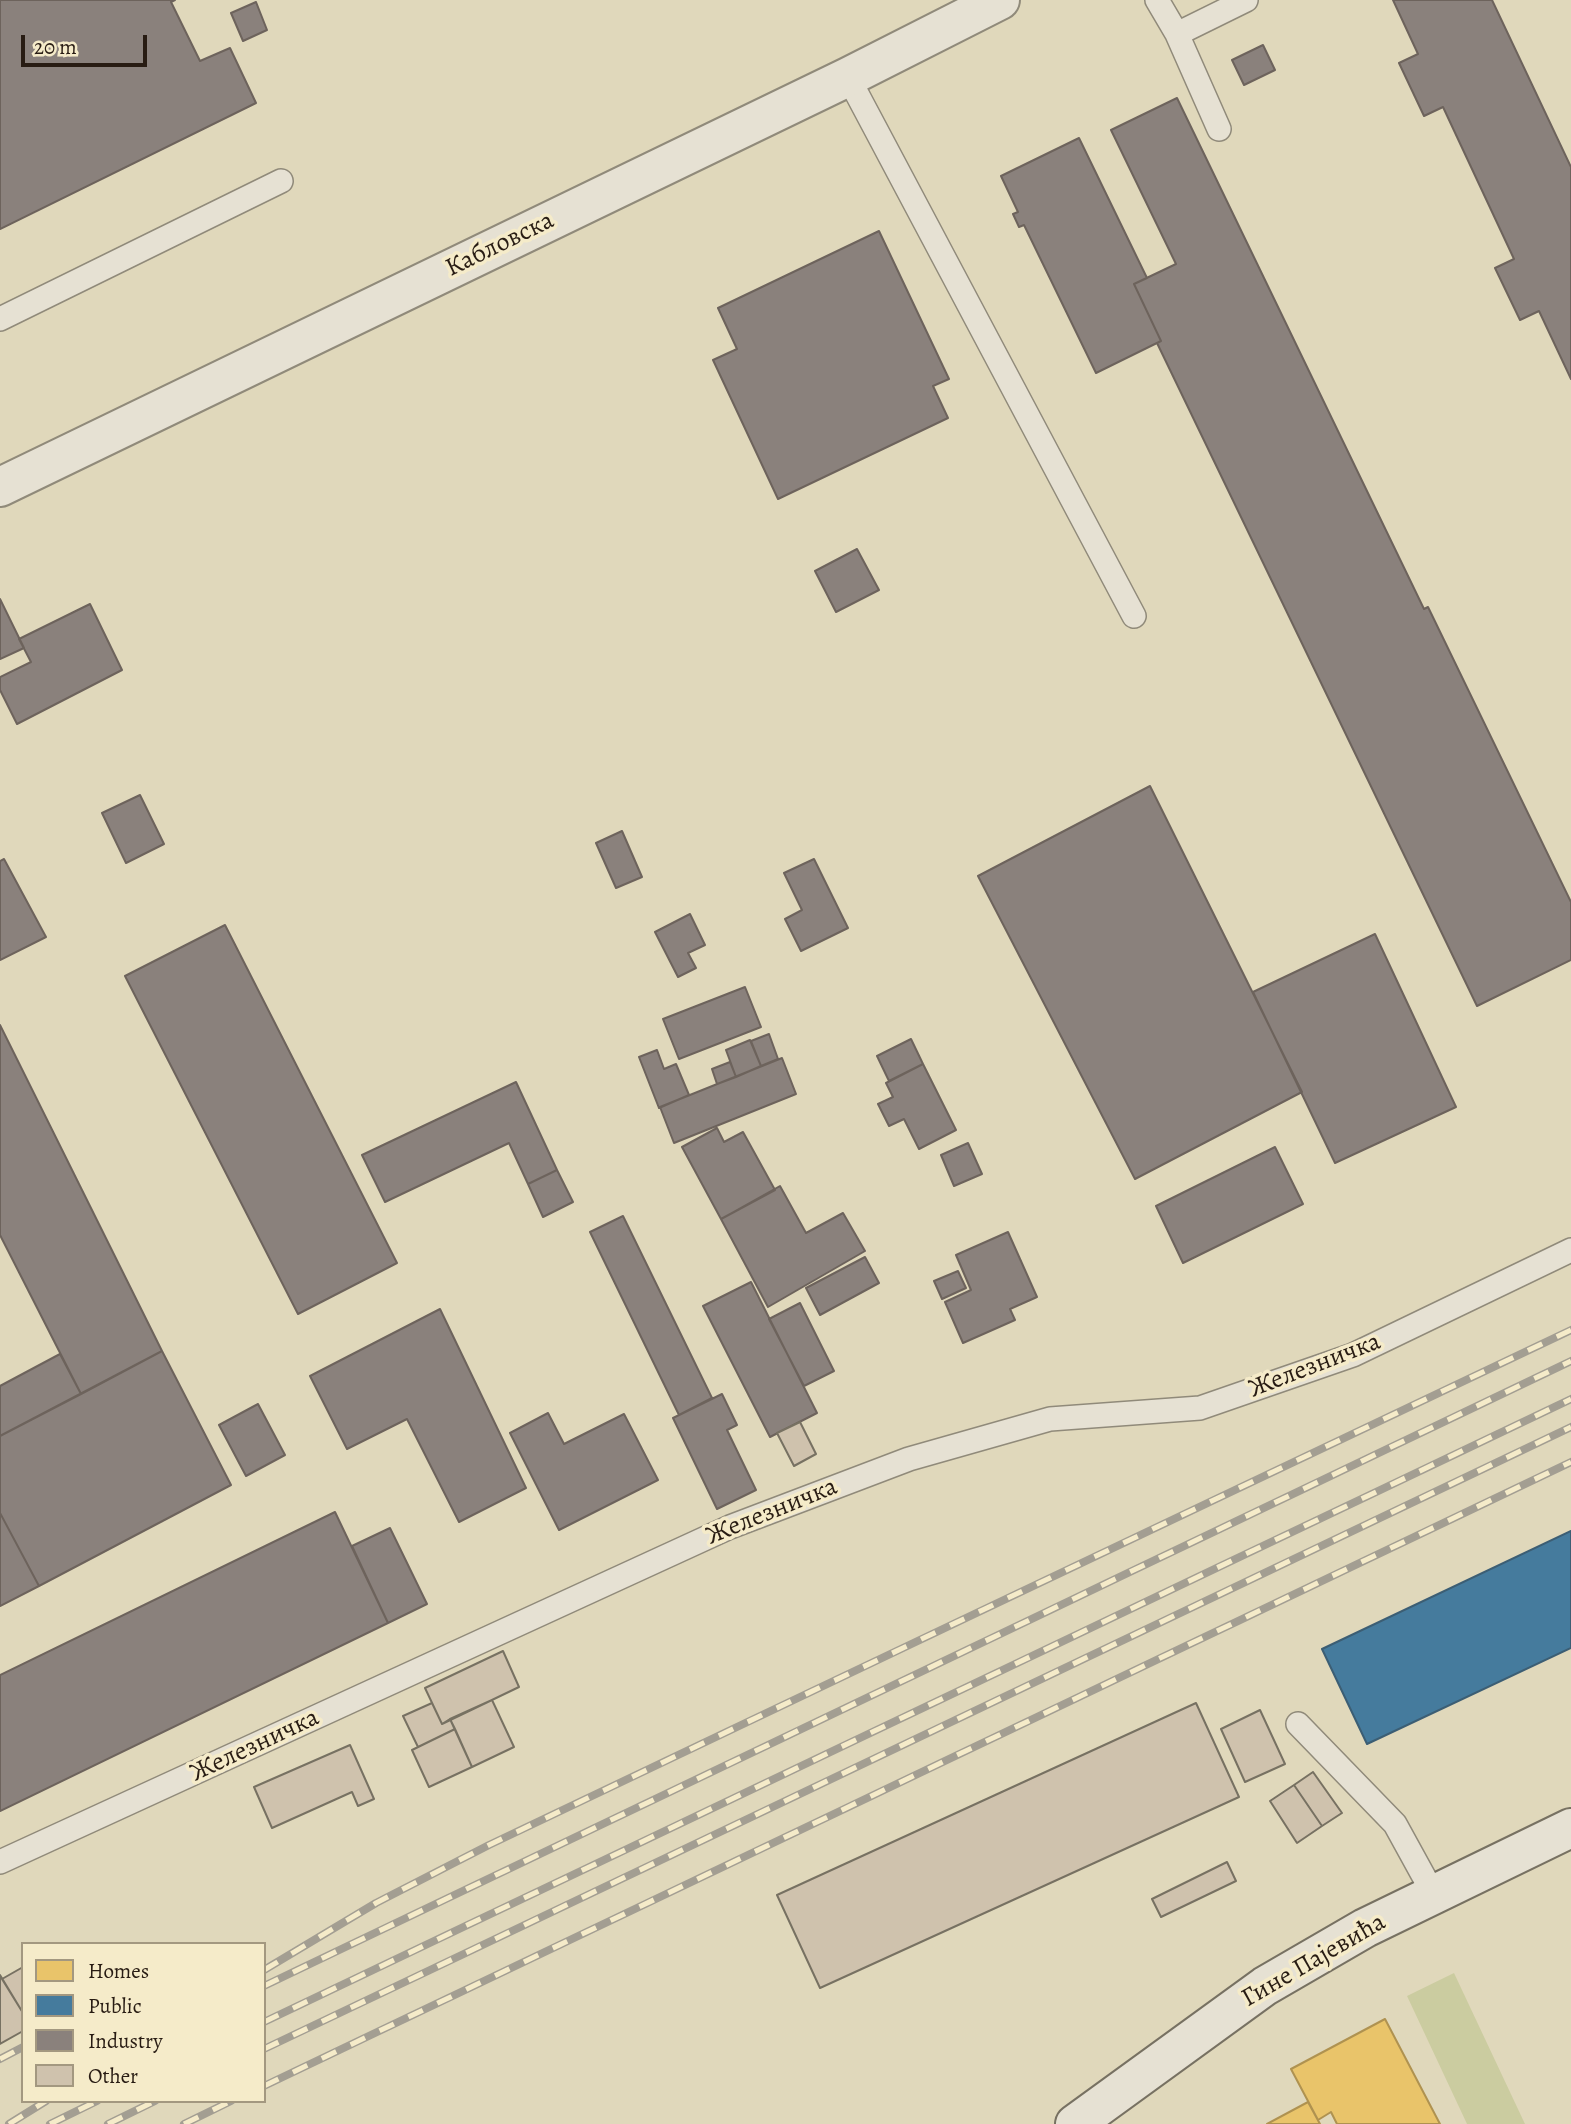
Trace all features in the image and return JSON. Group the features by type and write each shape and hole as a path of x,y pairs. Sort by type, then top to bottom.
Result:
{"street":[{"name":"Кабловска","path":"0,487 848,77 1000,0"},
{"name":"Гине Пајевића","path":"1096,2117 1265,1986 1365,1928 1571,1828"}],"lane":[{"path":"1157,0 1177,34 1219,129"},
{"path":"1177,34 1245,0"},
{"path":"848,77 1134,616"},
{"path":"0,318 281,181"},
{"name":"Железничка","path":"0,1862 730,1527 909,1459 1050,1419 1200,1408 1353,1355 1571,1250"},
{"path":"1298,1724 1395,1824 1434,1895"}],"green space":[{"path":"1454,1973 1525,2124 1467,2124 1407,1996"}],"building: Homes":[{"path":"1385,2019 1440,2124 1337,2124 1331,2112 1318,2120 1291,2069"},
{"path":"1308,2102 1320,2124 1267,2124"}],"building: Public":[{"path":"1571,1531 1571,1648 1367,1744 1322,1649"}],"building: Industry":[{"path":"0,0 175,0 171,2 200,61 230,48 256,103 0,229"},
{"path":"1393,0 1492,0 1571,167 1571,379 1539,311 1520,320 1495,268 1514,259 1443,107 1424,116 1399,63 1418,54"},
{"path":"256,2 267,30 243,41 231,13"},
{"path":"1263,45 1275,70 1244,85 1232,60"},
{"path":"1177,98 1424,609 1428,607 1571,902 1571,960 1477,1006 1157,343 1161,341 1134,284 1176,264 1111,130"},
{"path":"1079,138 1147,278 1134,284 1161,341 1096,373 1024,225 1019,227 1013,214 1018,212 1001,176"},
{"path":"879,231 949,379 933,386 948,418 778,499 713,360 737,349 718,308"},
{"path":"857,549 879,590 836,612 815,571"},
{"path":"0,599 24,648 0,659"},
{"path":"90,604 122,670 17,724 0,690 0,677 31,662 19,639"},
{"path":"1150,786 1302,1092 1135,1179 978,876"},
{"path":"140,795 164,844 126,863 102,813"},
{"path":"622,831 642,877 616,888 596,843"},
{"path":"4,859 46,937 0,960 0,861"},
{"path":"814,859 848,928 801,951 785,919 802,910 784,873"},
{"path":"690,914 705,945 688,953 696,968 678,977 655,932"},
{"path":"225,925 397,1263 298,1314 125,976"},
{"path":"1375,934 1456,1107 1335,1163 1253,992"},
{"path":"745,987 761,1027 679,1059 663,1019"},
{"path":"0,1025 162,1351 81,1394 0,1235"},
{"path":"769,1034 778,1059 761,1066 751,1041"},
{"path":"911,1039 923,1064 889,1081 877,1056"},
{"path":"750,1040 761,1066 736,1077 726,1050"},
{"path":"657,1050 664,1069 676,1064 689,1095 659,1108 639,1057"},
{"path":"782,1058 796,1094 674,1143 660,1107"},
{"path":"730,1062 736,1077 717,1084 712,1069"},
{"path":"923,1064 956,1130 919,1149 904,1119 889,1126 878,1104 893,1097 886,1083"},
{"path":"516,1082 557,1170 528,1184 509,1143 385,1202 362,1155"},
{"path":"717,1128 724,1142 743,1132 775,1190 721,1219 682,1147"},
{"path":"968,1143 982,1174 954,1186 941,1155"},
{"path":"1275,1147 1303,1204 1183,1263 1156,1206"},
{"path":"557,1170 573,1202 543,1217 528,1184"},
{"path":"780,1186 806,1233 843,1213 865,1251 768,1307 721,1219"},
{"path":"623,1216 712,1398 679,1415 590,1232"},
{"path":"1008,1232 1037,1297 1010,1309 1015,1320 963,1343 945,1302 971,1290 956,1255"},
{"path":"865,1257 879,1283 820,1315 806,1288"},
{"path":"958,1271 966,1288 942,1299 934,1281"},
{"path":"751,1282 817,1413 770,1437 703,1306"},
{"path":"800,1303 834,1371 804,1386 769,1319"},
{"path":"440,1309 526,1488 459,1522 407,1419 347,1449 310,1376"},
{"path":"162,1351 231,1485 39,1586 0,1513 0,1436"},
{"path":"60,1354 81,1394 0,1436 0,1386"},
{"path":"722,1394 737,1425 727,1430 756,1490 717,1509 673,1418"},
{"path":"258,1404 285,1455 246,1476 219,1425"},
{"path":"548,1413 564,1444 624,1414 658,1480 559,1530 510,1433"},
{"path":"335,1512 388,1623 0,1811 0,1675"},
{"path":"0,1513 39,1586 0,1606"},
{"path":"390,1528 427,1604 388,1623 352,1546"}],"building: Other":[{"path":"800,1422 816,1454 794,1466 777,1433"},
{"path":"503,1651 519,1687 442,1724 425,1688"},
{"path":"492,1700 514,1747 472,1767 450,1719"},
{"path":"432,1703 442,1724 450,1719 455,1729 418,1747 403,1716"},
{"path":"1196,1703 1239,1797 820,1988 777,1895"},
{"path":"1260,1710 1285,1764 1245,1782 1221,1729"},
{"path":"455,1729 472,1767 429,1787 412,1750"},
{"path":"350,1745 374,1799 358,1806 352,1792 272,1828 254,1787"},
{"path":"1313,1772 1342,1813 1322,1826 1294,1785"},
{"path":"1294,1785 1322,1826 1297,1843 1270,1801"},
{"path":"1227,1862 1236,1881 1161,1917 1152,1899"},
{"path":"21,1968 21,2010 2,1979"},
{"path":"0,1975 21,2010 21,2032 0,2044"}],"railway":[{"path":"266,1969 376,1903 489,1845 1571,1330"},
{"path":"266,1985 1571,1361"},
{"path":"266,2021 1571,1399"},
{"path":"266,2048 1571,1427"},
{"path":"266,2085 1571,1462"},
{"path":"0,2059 21,2048"},
{"path":"9,2124 43,2103"},
{"path":"50,2124 93,2103"},
{"path":"108,2124 151,2103"},
{"path":"184,2124 227,2103"}]}
